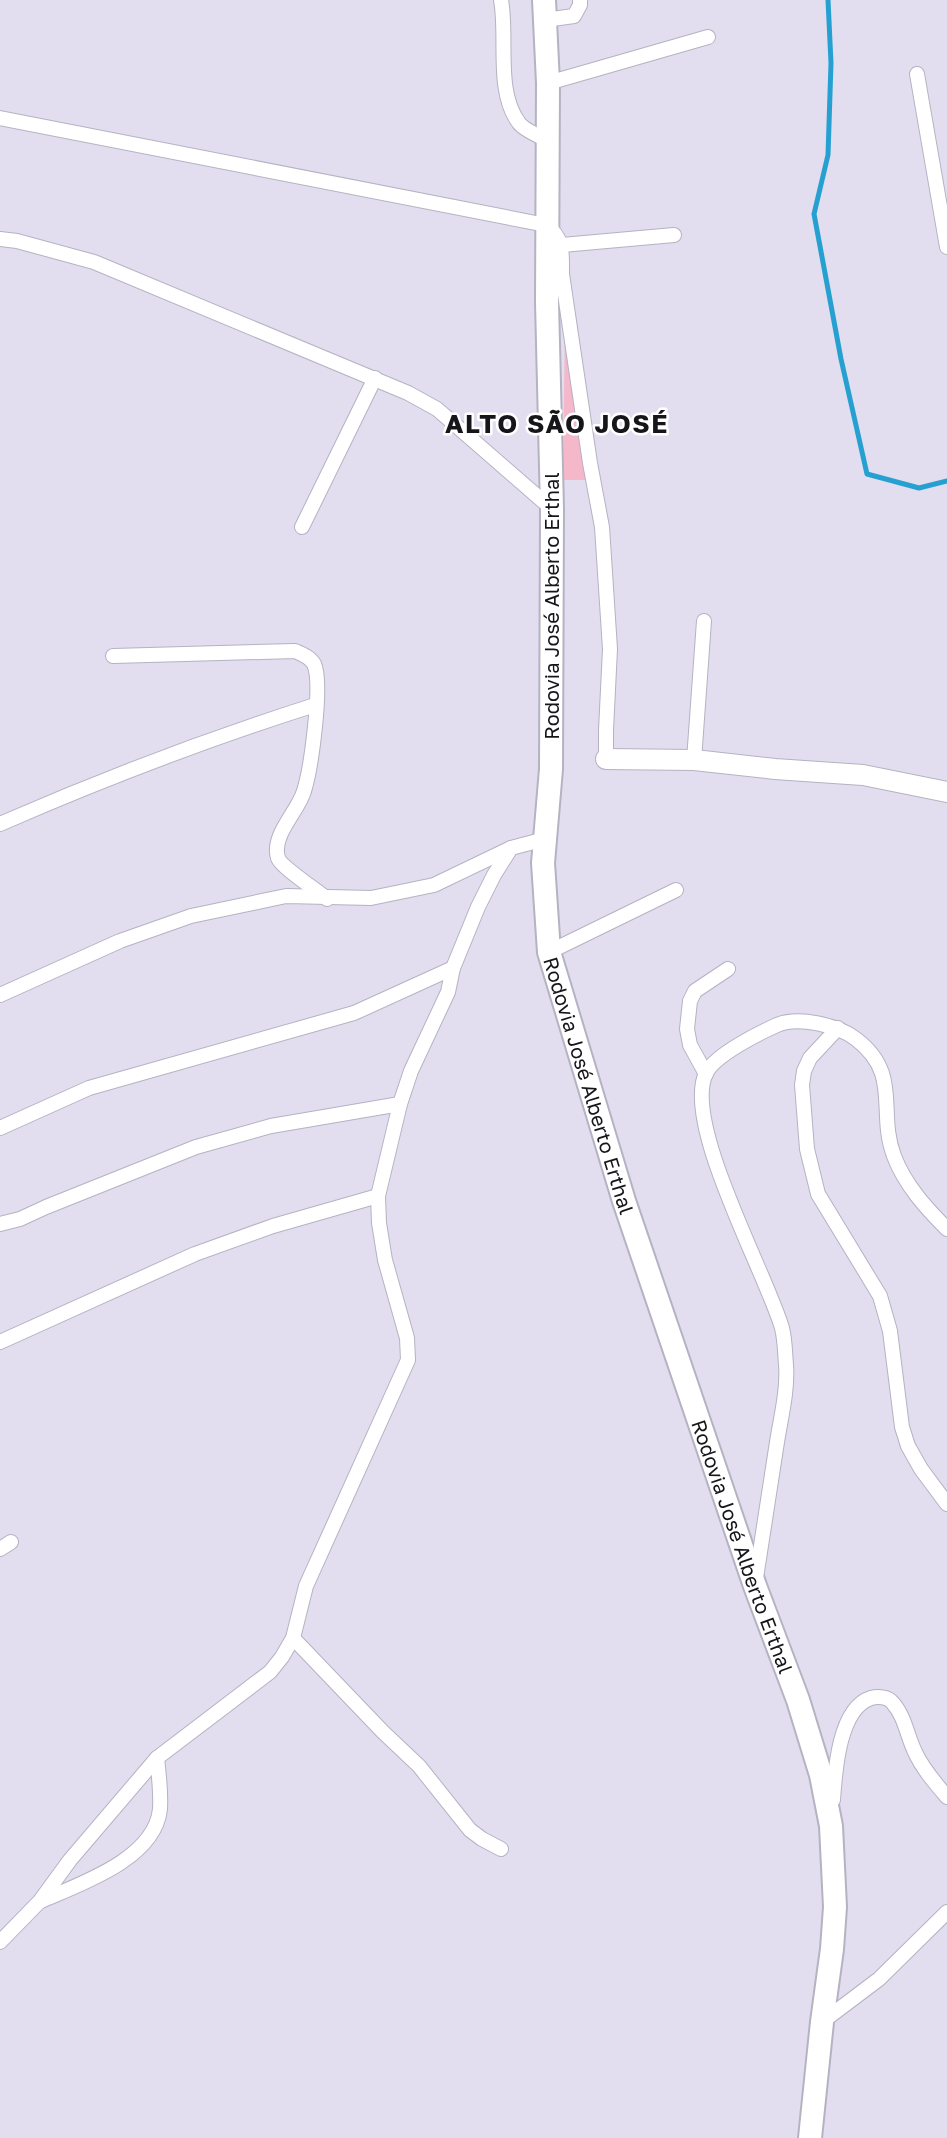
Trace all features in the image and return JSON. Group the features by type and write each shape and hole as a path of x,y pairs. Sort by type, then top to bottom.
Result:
{"main road":[{"name":"Rodovia José Alberto Erthal","path":"545,10 548,83 546,225 552,509 551,769 543,863 549,952 624,1201 755,1586 798,1700 821,1776 831,1826 834,1917 810,2138"}],"street":[{"path":"501,0 504,13 505,92 520,124 547,140"},
{"path":"545,10 574,16 580,0"},
{"path":"548,83 708,37"},
{"path":"917,74 947,247"},
{"path":"0,118 546,225 555,231 562,246 564,286 590,463 602,527 610,649 606,759 694,760 774,769 862,775 947,792"},
{"path":"562,246 674,235"},
{"path":"0,239 17,241 94,262 375,378 437,409 552,509"},
{"path":"302,527 375,378"},
{"path":"694,760 704,621"},
{"path":"113,656 295,651 313,662 317,682 312,758 303,793 282,832 277,852 282,865 327,899"},
{"path":"0,824 76,791 242,728 315,705"},
{"path":"0,994 120,941 191,916 286,896 327,899 371,898 434,885 511,848 545,838"},
{"path":"0,1942 40,1901 70,1860 157,1758 270,1672 293,1638 306,1586 408,1360 407,1338 385,1260 379,1223 378,1196 400,1104 411,1071 448,992 453,968 478,907 511,848"},
{"path":"549,952 676,890"},
{"path":"0,1128 89,1088 354,1013 453,968"},
{"path":"706,1074 690,1045 687,1029 690,1001 695,991 728,969"},
{"path":"755,1586 786,1369 782,1330 713,1157 703,1111 702,1090 706,1074 713,1063 737,1046 782,1023 813,1023 838,1028 855,1038 875,1058 882,1072 886,1087 888,1133 893,1154 920,1202 947,1229"},
{"path":"838,1028 810,1058 804,1071 802,1085 807,1149 818,1194 880,1296 890,1331 902,1427 908,1446 921,1469 947,1504"},
{"path":"0,1224 20,1219 196,1147 271,1126 400,1104"},
{"path":"0,1342 195,1254 273,1226 378,1196"},
{"path":"293,1638 383,1732 419,1766 470,1830 501,1849"},
{"path":"831,1826 835,1776 849,1716 864,1700 877,1696 891,1700 900,1713 915,1754 947,1797"},
{"path":"40,1901 115,1866 145,1841 155,1826 160,1811 157,1758"},
{"path":"822,2022 879,1979 947,1912"}],"shaded area":[{"path":"565,317 587,480 563,480"}],"waterway":[{"path":"828,0 831,63 828,155 814,214 841,359 867,474 919,488 947,481"}],"district":[{"name":"ALTO SÃO JOSÉ","path":"557,423"}]}
